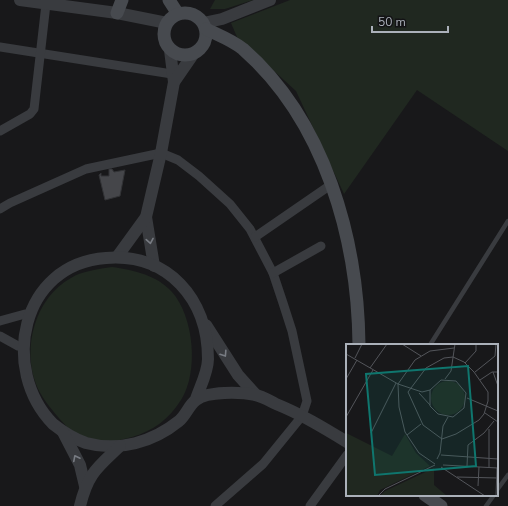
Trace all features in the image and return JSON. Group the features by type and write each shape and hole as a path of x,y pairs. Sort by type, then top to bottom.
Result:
{"main road":[{"path":"117,13 122,0"},
{"path":"169,0 178,14"},
{"path":"204,26 206,36 204,43 194,54 178,54 170,50 164,37 167,23 178,14 192,14 204,26 242,49 282,90 309,134 332,184 338,203 353,275 359,344"},
{"path":"426,496 441,506"}],"street":[{"path":"20,0 117,13 167,23"},
{"path":"204,26 270,0"},
{"path":"0,131 30,114 34,109 46,4"},
{"path":"0,47 173,78"},
{"path":"154,266 146,217 161,153 173,78 170,50"},
{"path":"173,78 194,54"},
{"path":"0,208 10,202 86,169 161,153 178,160 199,176 230,204 255,237 273,273 292,331 308,401 302,416 263,464 215,506"},
{"path":"255,237 332,184"},
{"path":"117,257 146,217"},
{"path":"273,273 321,246"},
{"path":"204,321 208,361 196,399 181,419 160,434 137,444 111,447 86,443 63,432 43,416 29,395 20,371 18,346 25,314 37,295 53,278 72,266 94,258 117,257 136,260 154,266 170,276 184,288 196,304 204,321 238,375 256,395"},
{"path":"0,321 25,314"},
{"path":"0,336 18,346"},
{"path":"196,399 216,393 256,395 302,416 346,441"},
{"path":"63,432 80,465 85,486"},
{"path":"80,506 85,486 94,472 120,446"},
{"path":"310,506 346,456"}],"lane":[{"path":"431,344 508,221"},
{"path":"498,489 508,475"},
{"path":"486,506 493,496"}],"shaded area":[{"path":"215,0 253,0 225,9 210,9"},
{"path":"290,0 508,0 508,151 417,90 344,194 296,91 237,37 231,23"},
{"path":"112,267 152,277 172,292 185,315 192,345 192,360 187,388 181,400 171,413 154,428 132,437 105,443 90,443 77,436 68,428 51,409 40,393 32,370 30,355 31,339 40,311 48,298 59,287 71,278 80,274"}],"building":[{"path":"109,169 112,169 114,172 125,170 120,196 105,200 99,175 101,173 101,176 109,176"}]}
